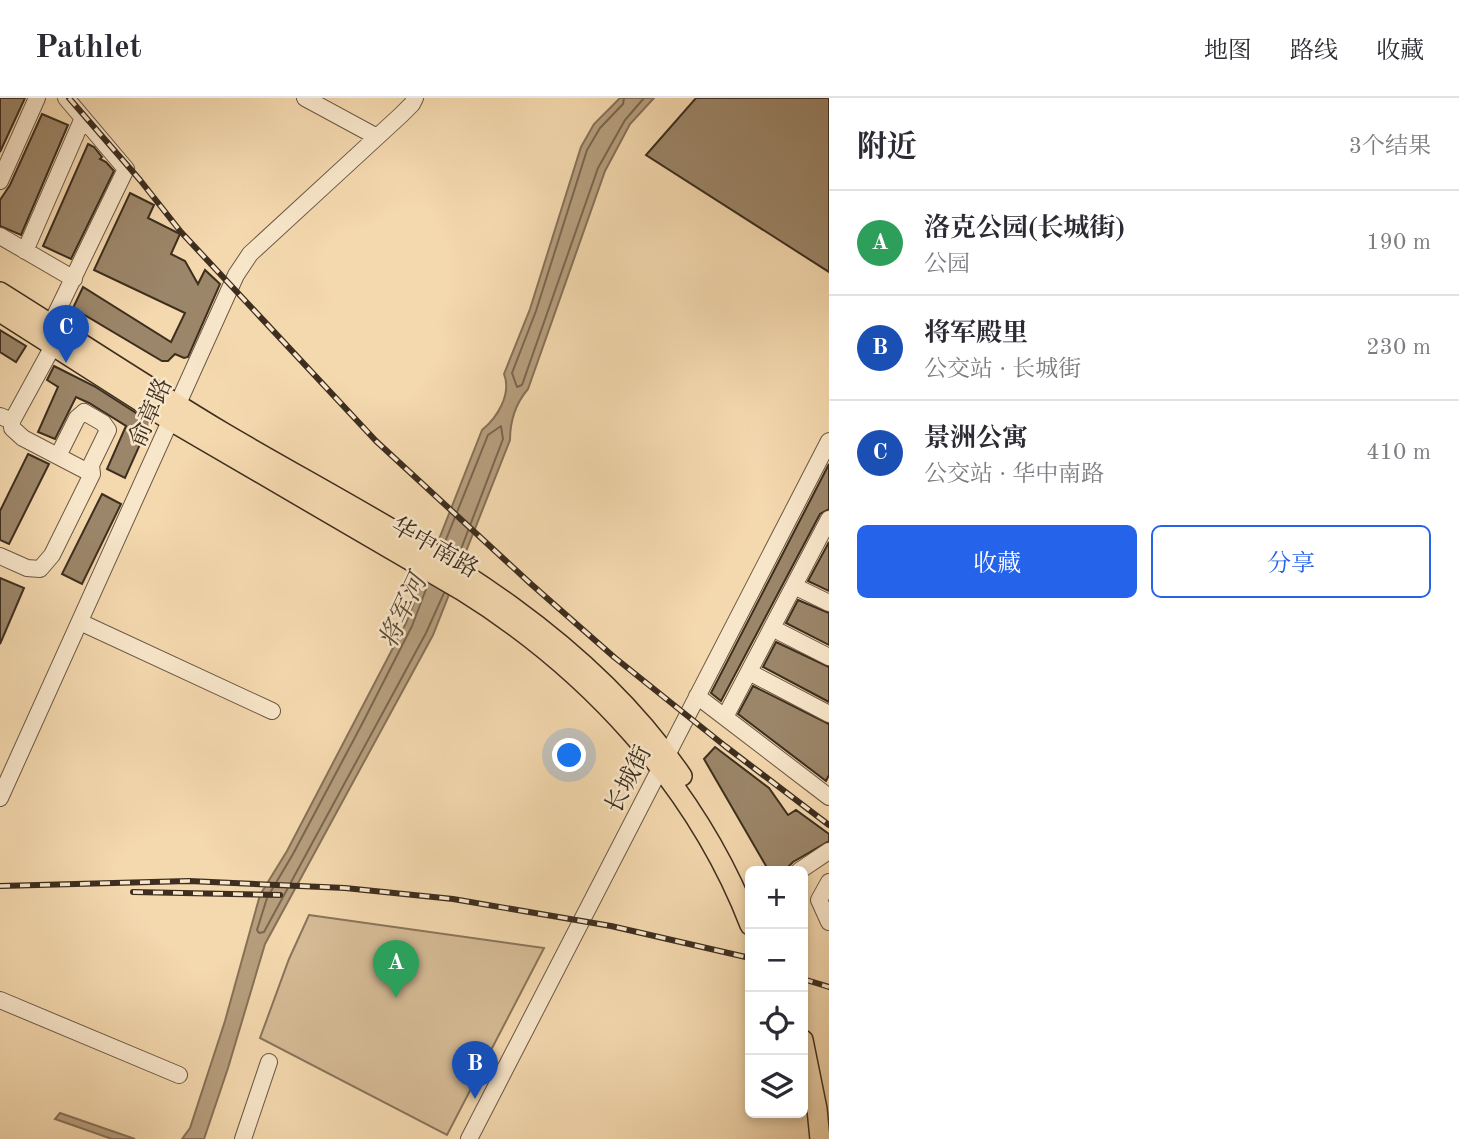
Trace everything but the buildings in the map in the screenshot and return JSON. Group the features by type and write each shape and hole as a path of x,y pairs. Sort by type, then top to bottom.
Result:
{"main road":[{"name":"华中南路","path":"0,292 51,324 175,413"},
{"name":"华中南路","path":"0,312 53,346 175,413 466,584 509,603 605,682 642,721 745,912"},
{"name":"华中南路","path":"664,761 717,828 745,887"},
{"path":"806,1055 820,1139"},
{"path":"806,1118 810,1139"}],"street":[{"path":"0,181 37,98"},
{"path":"51,324 127,169 66,98"},
{"path":"305,98 377,137"},
{"name":"俞章路","path":"0,798 236,275 250,254 412,104 415,98"},
{"path":"25,251 83,118"},
{"path":"0,236 74,279"},
{"path":"53,346 6,418 23,438 92,474"},
{"path":"0,556 27,568 40,569 52,555 92,474 91,464 108,430 103,423 84,412 77,418 58,456"},
{"name":"长城街","path":"469,1139 829,441"},
{"path":"725,717 794,586 823,545 829,519"},
{"path":"794,586 829,603"},
{"path":"80,622 272,710"},
{"path":"772,628 829,657"},
{"path":"749,671 829,714"},
{"path":"697,695 828,794"},
{"path":"806,866 829,851"},
{"path":"829,883 819,900 829,922"},
{"path":"0,1000 179,1075"},
{"path":"243,1139 270,1062"},
{"path":"820,1139 829,1123"}],"shaded area":[{"path":"309,915 544,948 447,1135 260,1038 289,959"}],"water":[{"path":"620,98 654,98 630,124 605,171 528,389 514,413 510,440 433,635 265,944 204,1139 182,1139 190,1128 225,1021 260,895 287,851 406,623 482,430 498,412 505,397 504,374 530,309 581,147 594,124"},
{"path":"60,1113 135,1139 112,1139 55,1119"}],"railway":[{"path":"69,98 181,232 376,441 614,657 829,825"},
{"path":"0,886 189,881 345,888 453,899 611,926 745,957"},
{"path":"133,892 280,895"},
{"path":"808,981 829,987"}],"place":[{"name":"景洲公寓","path":"66,363"},
{"name":"洛克公园(长城街)","path":"396,998"},
{"name":"将军殿里","path":"475,1099"}],"water label":[{"name":"将军河","path":"402,611"}]}
